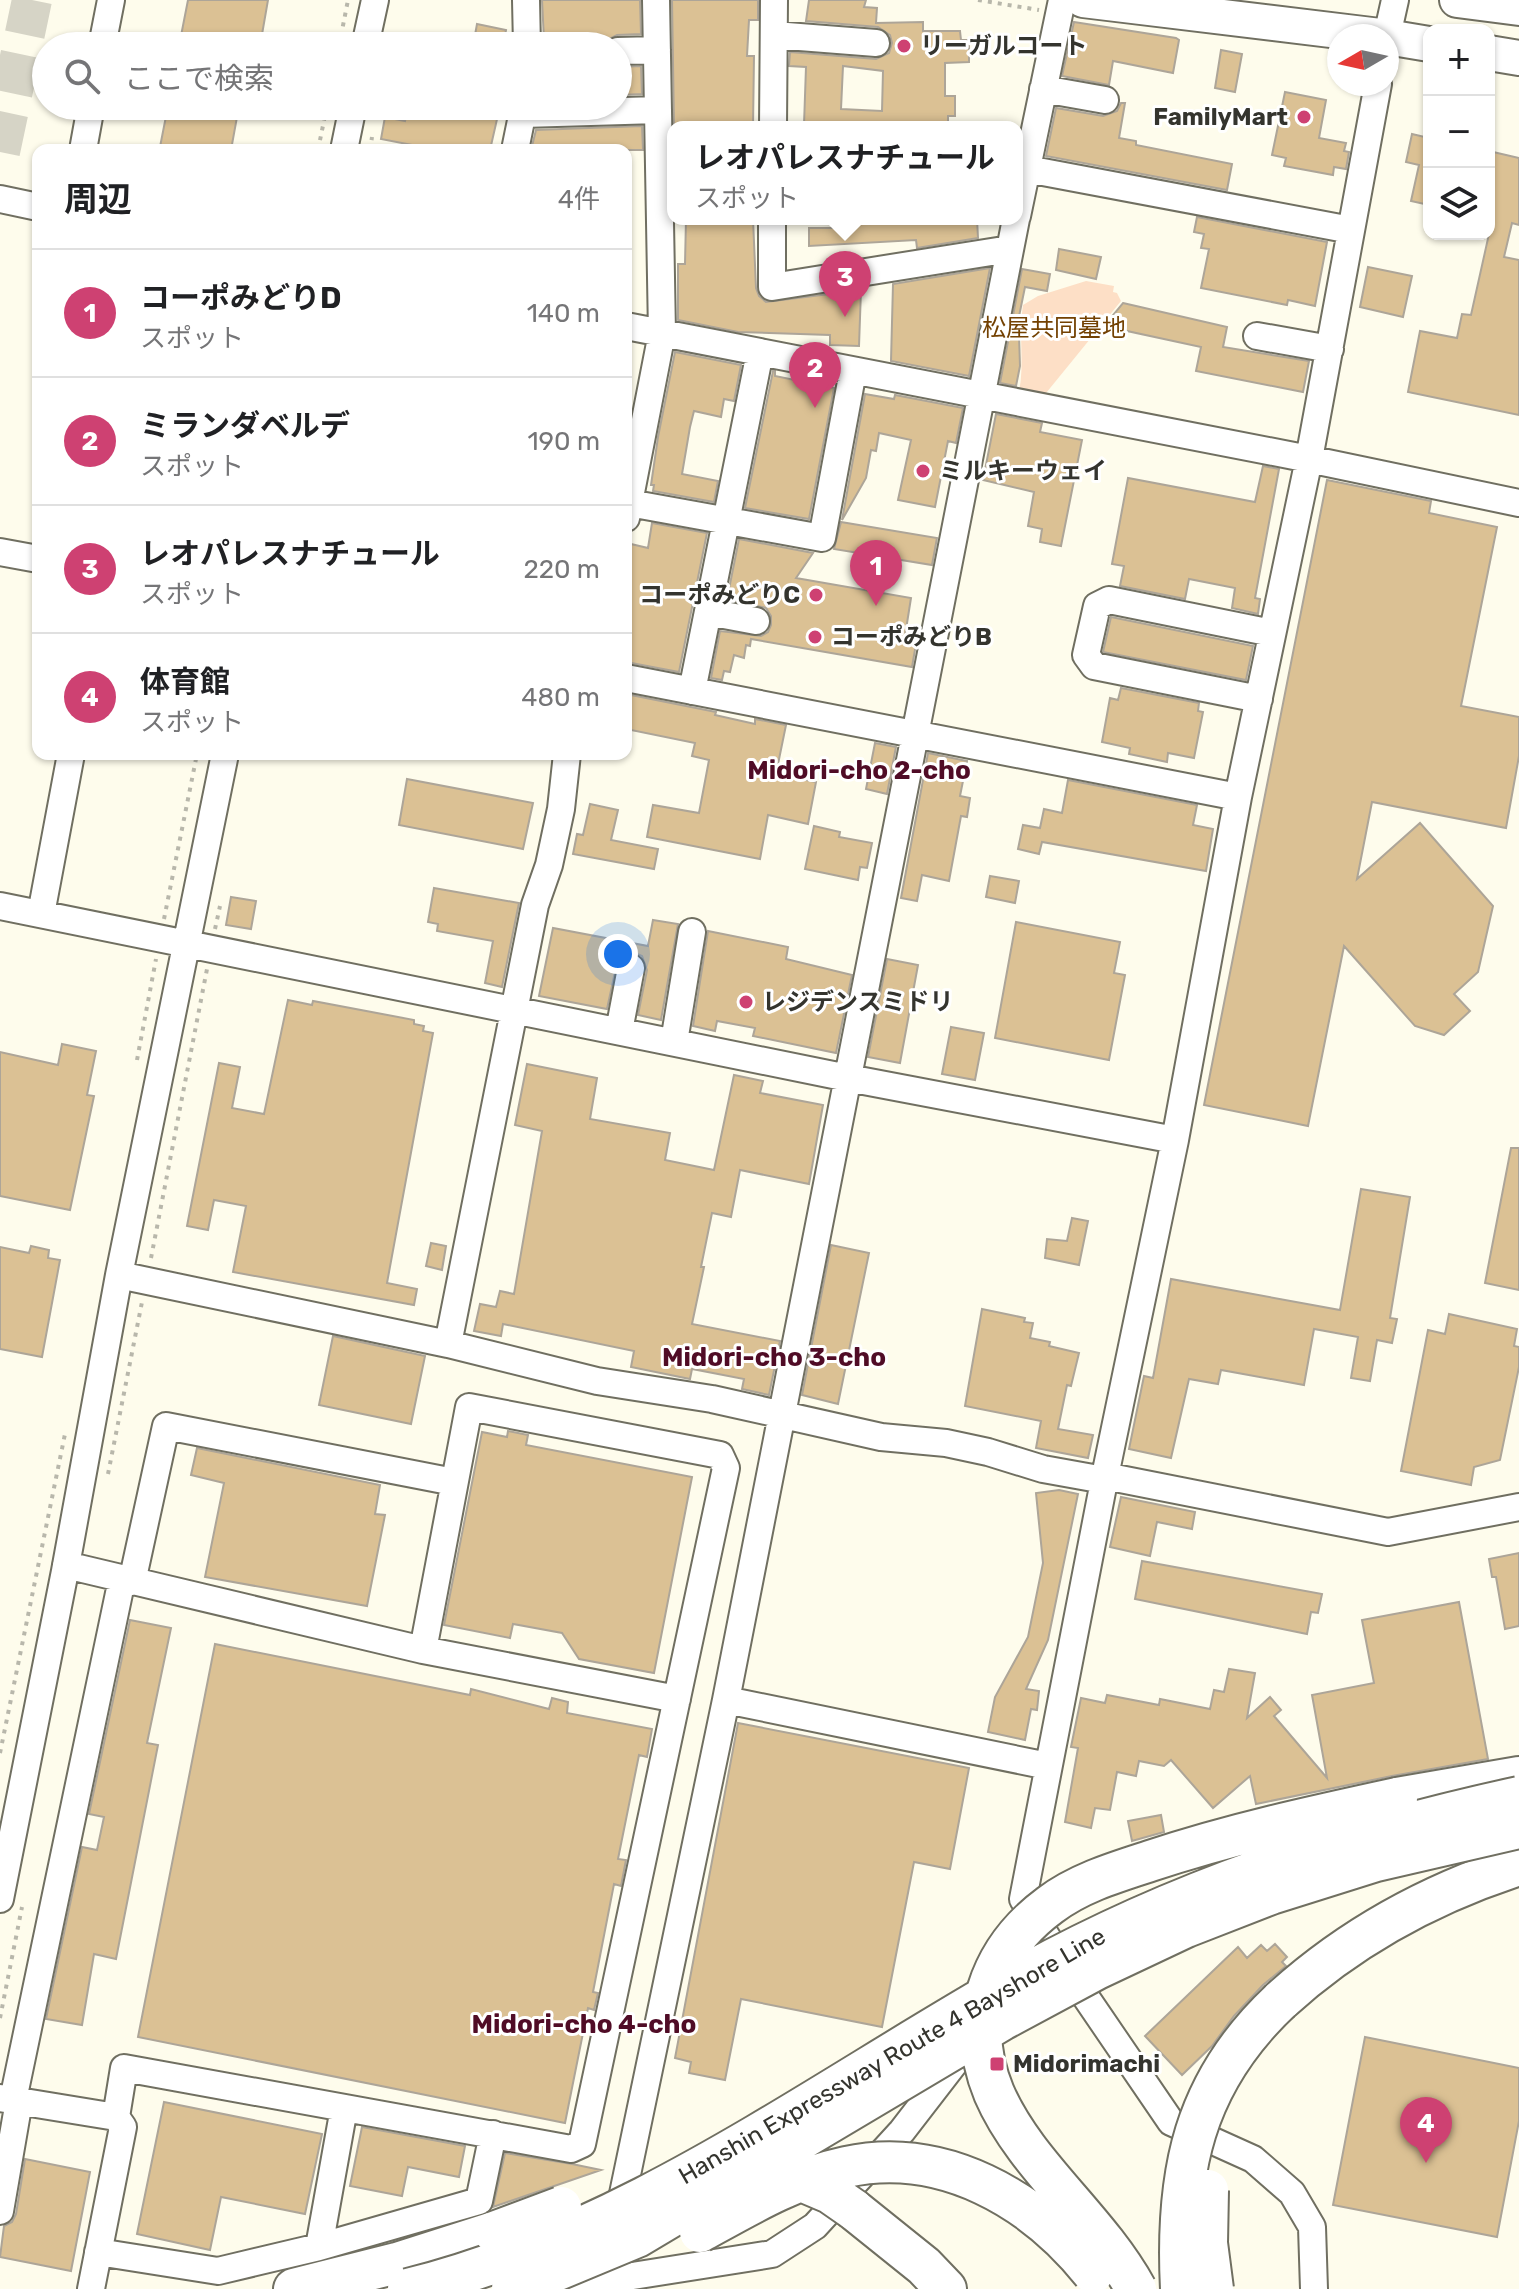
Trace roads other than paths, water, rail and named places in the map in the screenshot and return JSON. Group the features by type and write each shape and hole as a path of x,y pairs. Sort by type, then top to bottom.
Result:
{"highway":[{"path":"1136,2289 1105,2239 1032,2155 994,2093 985,2067 982,2038 989,1981 1000,1957 1028,1924 1051,1904 1107,1875 1237,1835 1320,1815 1519,1777"},
{"name":"Hanshin Expressway Route 4 Bayshore Line","path":"408,2289 494,2263 573,2231 647,2195 717,2158 1015,1981 1152,1911 1303,1854 1396,1826 1519,1797"},
{"name":"Hanshin Expressway Route 4 Bayshore Line","path":"512,2289 637,2237 1002,2020 1097,1969 1186,1927 1271,1894 1376,1861 1519,1828"},
{"path":"1181,2289 1179,2254 1183,2189 1197,2124 1208,2096 1234,2050 1255,2025 1312,1972 1376,1927 1462,1885 1519,1865"},
{"path":"1213,2289 1206,2219 1209,2165 1220,2103 1242,2051 1280,2001"},
{"path":"593,2285 783,2188 847,2166 883,2162 915,2163 942,2169 1001,2191 1052,2228 1075,2250 1098,2281"},
{"path":"294,2289 448,2248 635,2179 697,2167 733,2166 785,2174 830,2193 924,2266 946,2289"},
{"path":"853,2209 899,2255 927,2289"}],"main road":[{"path":"1083,0 1327,29"},
{"path":"1199,0 1327,25"},
{"path":"1457,0 1519,8"},
{"path":"1399,39 1423,43"},
{"path":"1495,54 1519,58"}],"street":[{"path":"105,32 111,0"},
{"path":"368,32 375,0"},
{"path":"526,0 527,32"},
{"path":"632,489 662,333 666,166 658,110 656,0"},
{"path":"773,121 774,0"},
{"path":"1023,189 1062,0"},
{"path":"1388,24 1395,0"},
{"path":"774,35 876,43"},
{"path":"632,51 657,50"},
{"path":"1043,89 1105,100"},
{"path":"1314,2289 1312,2227 1292,2193 1253,2159 1171,2122 1023,1899 1105,1476 1175,1140 1238,797 1309,459 1376,96"},
{"path":"632,110 658,110"},
{"path":"84,144 88,120"},
{"path":"345,144 350,120"},
{"path":"516,144 521,120"},
{"path":"1027,169 1351,230"},
{"path":"0,199 32,206"},
{"path":"772,225 772,287 1010,249"},
{"path":"593,2285 726,1700 1015,225"},
{"path":"632,327 1519,503"},
{"path":"1257,336 1330,349"},
{"path":"692,691 760,352"},
{"path":"632,510 726,521 822,538 853,371"},
{"path":"0,552 32,558"},
{"path":"1259,699 1094,666 1086,655 1097,606 1109,600 1272,633"},
{"path":"708,612 756,621"},
{"path":"632,679 1238,797"},
{"path":"41,914 70,760"},
{"path":"12,1896 66,1565 119,1275 199,946 224,760"},
{"path":"448,1344 535,905 549,865 561,809 566,760"},
{"path":"0,906 848,1078 1175,1140"},
{"path":"674,1042 692,932"},
{"path":"619,1031 631,968"},
{"path":"119,1275 448,1344 597,1381 712,1399 881,1437 946,1443 1043,1469 1093,1478 1105,1476 1388,1532 1519,1507"},
{"path":"91,2289 123,2127 116,2117 124,2068 571,2149 582,2144 726,1468 720,1455 469,1407 423,1650"},
{"path":"0,2211 11,2100 127,1581 166,1426 454,1482"},
{"path":"66,1565 423,1650 677,1699"},
{"path":"726,1700 1048,1766"},
{"path":"550,2289 593,2285 772,2254 815,2226 902,2131 963,2052 1068,1971 1145,1927 1268,1876 1380,1843 1519,1814"},
{"path":"11,2100 116,2117"},
{"path":"319,2247 344,2108"},
{"path":"98,2252 218,2271 319,2247 479,2201 493,2134"}],"tunnel":[{"path":"0,152 32,0"}],"place":[{"name":"リーガルコート","path":"904,46"},
{"name":"FamilyMart","path":"1304,117"},
{"name":"レオパレスナチュール","path":"845,317"},
{"name":"ミランダベルデ","path":"815,408"},
{"name":"ミルキーウェイ","path":"923,471"},
{"name":"コーポみどりC","path":"816,595"},
{"name":"コーポみどりD","path":"876,606"},
{"name":"コーポみどりB","path":"815,637"},
{"name":"レジデンスミドリ","path":"746,1002"},
{"name":"Midorimachi","path":"997,2064"},
{"name":"体育館","path":"1426,2163"}],"district":[{"name":"Midori-cho 2-cho","path":"859,770"},
{"name":"Midori-cho 3-cho","path":"774,1357"},
{"name":"Midori-cho 4-cho","path":"584,2024"}],"park label":[{"name":"松屋共同墓地","path":"1054,328"}]}
